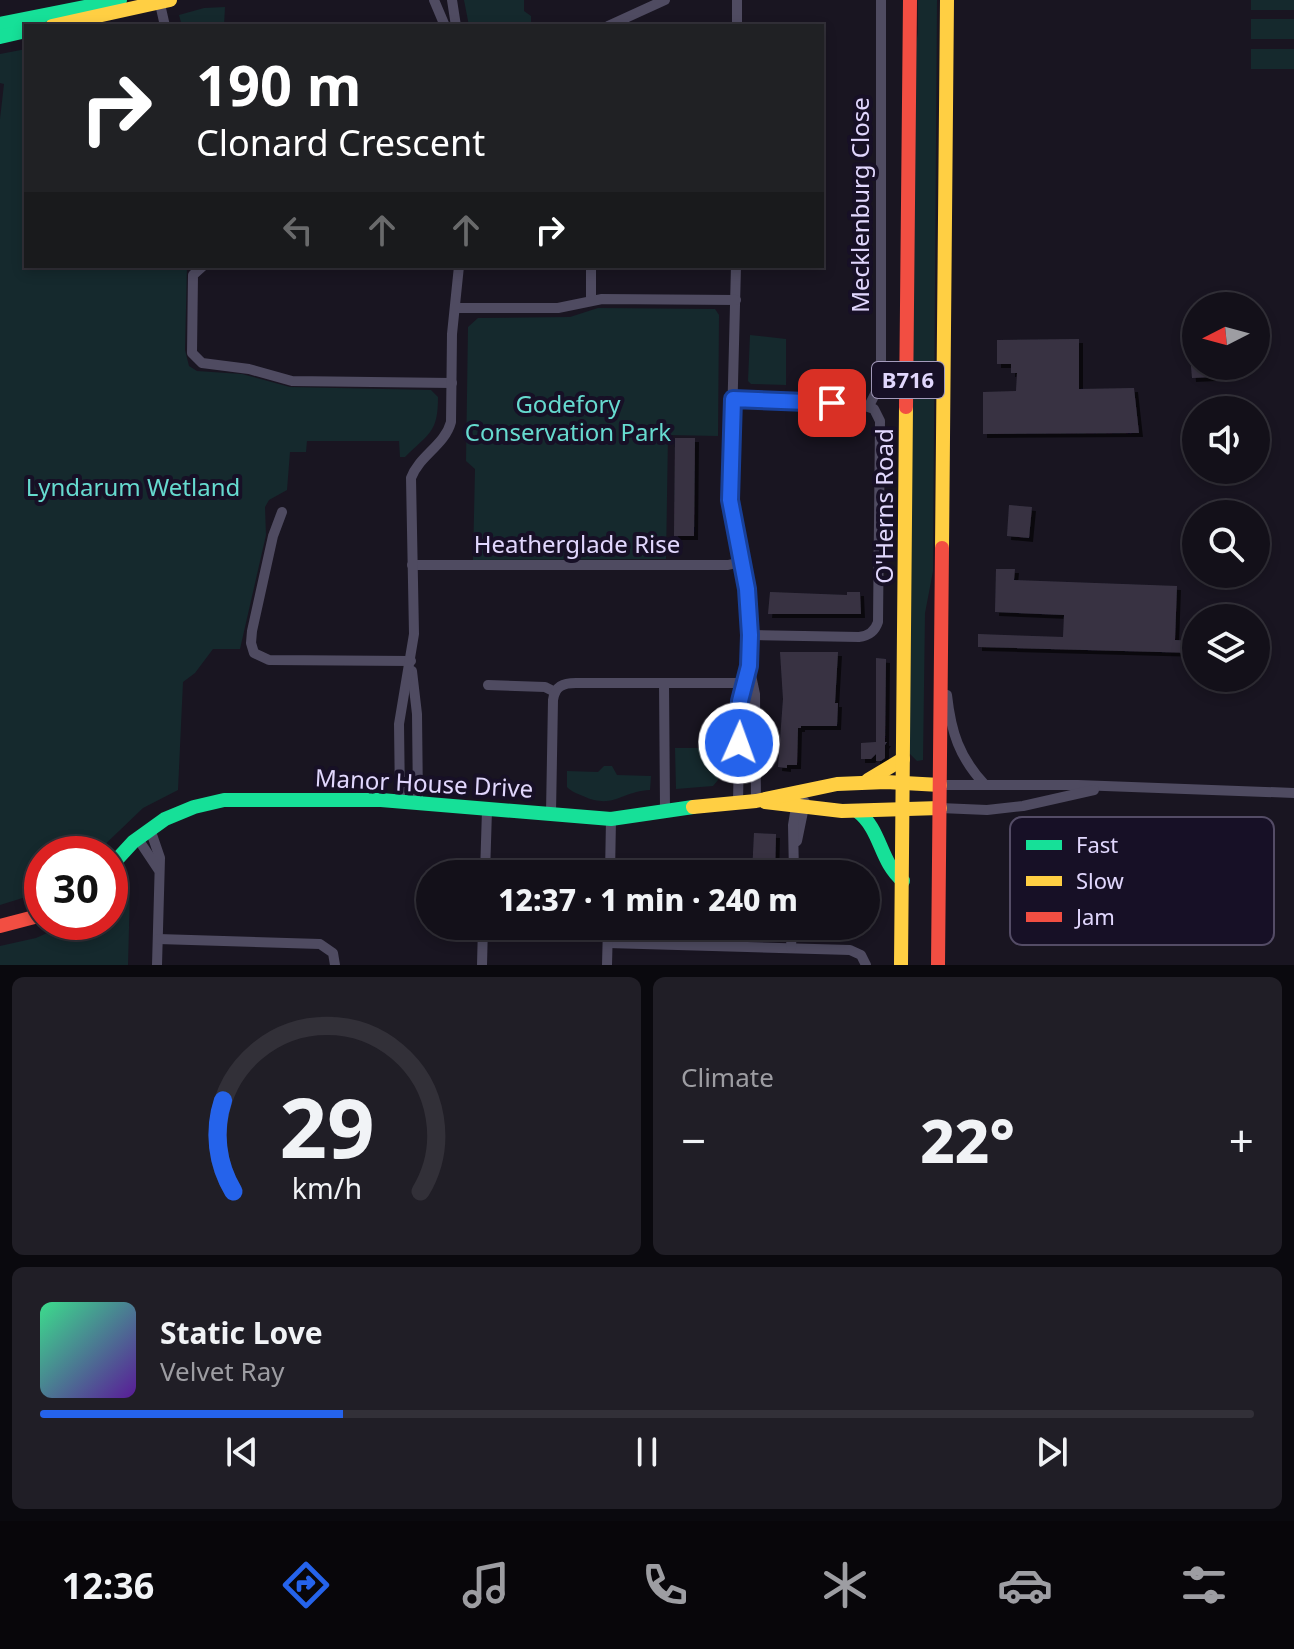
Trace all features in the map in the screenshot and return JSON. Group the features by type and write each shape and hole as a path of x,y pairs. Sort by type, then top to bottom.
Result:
{"main road":[{"path":"0,24 120,0"},
{"name":"O'Herns Road","path":"901,965 910,0"},
{"name":"B716","path":"938,965 947,0"},
{"path":"66,11 163,1"},
{"path":"0,37 24,31"},
{"path":"864,782 903,759"},
{"name":"Manor House Drive","path":"800,801 837,784 940,785"},
{"name":"Manor House Drive","path":"128,850 144,834 179,812 224,800 400,801 611,819 665,809 756,801 800,801 857,811 940,808"},
{"path":"857,811 868,818 889,868 903,881"},
{"path":"0,926 24,920"}],"street":[{"path":"434,0 444,24"},
{"path":"452,0 456,24"},
{"path":"612,24 665,0"},
{"path":"737,0 737,24"},
{"name":"Mecklenburg Close","path":"869,406 881,382 881,0"},
{"path":"163,1 165,24"},
{"path":"201,268 193,275 192,353 202,363 239,367 292,381 452,383"},
{"path":"400,801 399,724 414,634 411,478 418,464 450,429 459,268"},
{"path":"591,268 591,300"},
{"path":"736,268 730,500 747,589 750,635 748,685 756,801"},
{"path":"455,308 558,308 591,300 736,300"},
{"path":"733,399 869,406 877,412 880,427 878,622 875,629 869,635 859,637 750,635"},
{"path":"282,512 273,536 252,631 254,653 269,660 411,661"},
{"name":"Heatherglade Rise","path":"412,565 728,565 741,562"},
{"path":"942,645 951,727 965,760 985,785"},
{"path":"411,661 417,714 418,803"},
{"path":"664,683 665,809"},
{"path":"488,685 545,687 555,692"},
{"path":"551,813 555,692 561,685 748,685"},
{"path":"738,802 740,701 748,685"},
{"path":"940,785 1294,793"},
{"path":"940,808 987,810 1023,806 1116,787"},
{"path":"795,860 800,801"},
{"path":"485,860 487,810"},
{"path":"610,860 611,819"},
{"path":"144,834 160,874 157,965"},
{"path":"158,939 320,944 333,953 335,965"},
{"path":"482,965 483,940"},
{"path":"791,940 791,948"},
{"path":"607,965 608,943 850,950 861,955 866,965"}],"green space":[{"path":"464,0 524,0 524,11 531,16 531,24 469,24"},
{"path":"918,0 937,0 933,571 925,613 923,760 917,761 909,753 913,63 918,32"},
{"path":"1251,0 1294,0 1294,10 1251,10"},
{"path":"225,7 224,24 181,24 179,15 204,8"},
{"path":"1251,19 1294,19 1294,39 1251,39"},
{"name":"Lyndarum Wetland","path":"24,49 24,268 187,268 185,350 189,366 197,371 242,374 290,387 431,390 438,397 438,409 430,432 405,457 400,457 399,441 307,441 306,452 290,452 287,490 269,500 265,507 266,535 240,649 213,649 195,673 183,682 178,790 143,808 114,836 24,836 24,898 0,905 0,119 4,84 0,83 0,54"},
{"path":"1251,49 1294,49 1294,69 1251,69"},
{"name":"Godefory Conservation Park","path":"598,308 715,309 719,315 718,436 668,435 666,559 473,560 475,469 466,461 468,327 478,318 570,317"},
{"path":"750,335 786,339 786,385 751,384 748,381"},
{"path":"675,748 718,748 718,780 713,786 676,789"},
{"path":"604,766 612,766 617,775 651,776 650,790 602,801 583,796 567,787 567,771 598,772"},
{"path":"128,888 130,890 128,965 0,965 0,946 27,940 128,940"}],"building":[{"path":"1079,339 1079,389 1134,388 1139,433 983,434 983,392 1016,391 1017,373 1011,373 1011,364 997,364 997,340"},
{"path":"675,438 695,438 694,536 674,536"},
{"path":"1009,505 1032,507 1029,538 1007,536"},
{"path":"996,569 1015,569 1014,580 1177,586 1175,640 1182,640 1182,653 978,647 978,634 1063,637 1064,615 995,612"},
{"path":"770,592 847,595 847,592 860,592 861,614 768,614"},
{"path":"780,652 838,652 837,726 798,728 797,765 787,765 787,768 778,767 783,699"},
{"path":"876,658 886,659 887,742 885,758 881,761 876,761 876,754 871,759 861,759 861,743 876,742"},
{"path":"754,833 776,834 775,860 753,860"}],"traffic: fast":[{"path":"0,24 120,0"},
{"path":"0,37 24,31"},
{"path":"128,847 165,819 194,807 224,800 381,800 611,819 693,807"},
{"path":"857,811 871,827 889,864 903,881"}],"traffic: slow":[{"path":"61,24 170,0"},
{"path":"942,548 947,0"},
{"path":"901,965 906,407"},
{"path":"868,780 903,759"},
{"path":"693,807 756,801 837,784 886,782 940,785"},
{"path":"765,802 842,811 940,808"}],"traffic: jam":[{"path":"906,407 910,0"},
{"path":"938,965 942,548"},
{"path":"0,926 24,920"}],"route":[{"path":"739,743 740,701 749,666 750,635 747,589 730,500 733,399 832,403"}]}
